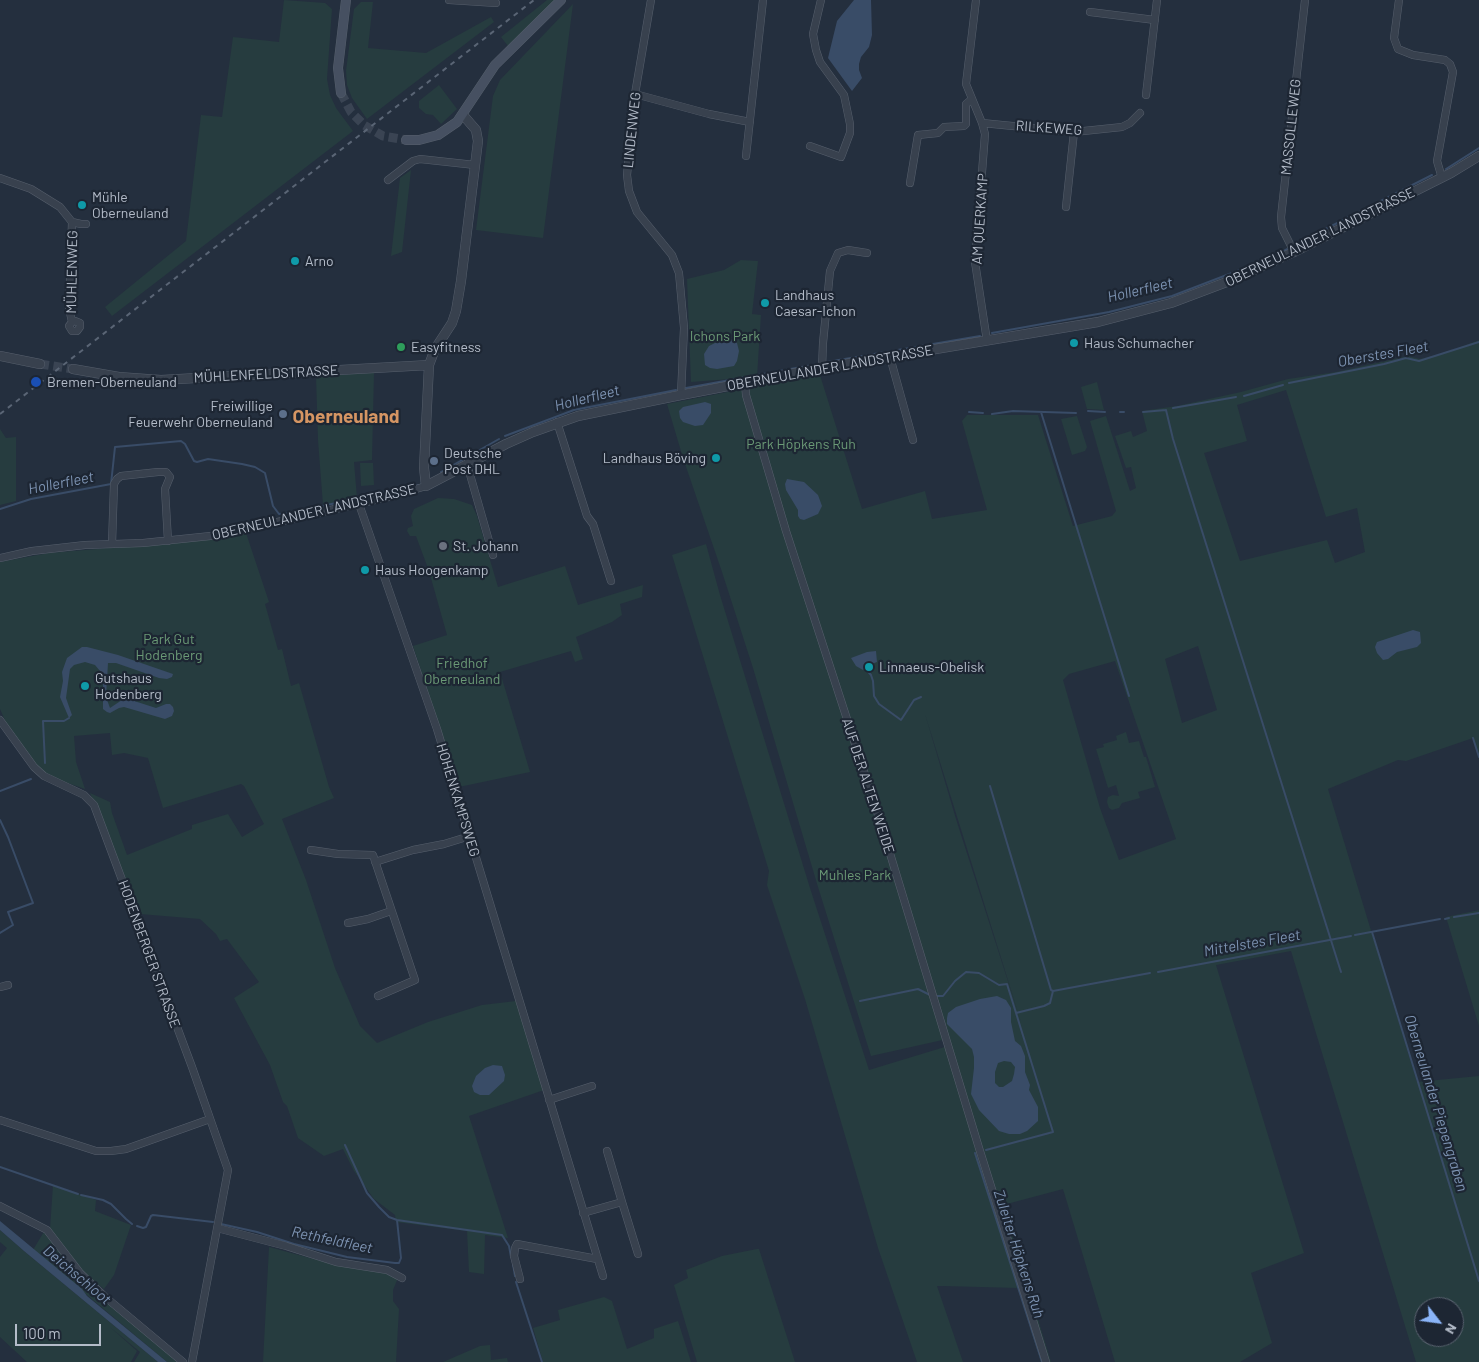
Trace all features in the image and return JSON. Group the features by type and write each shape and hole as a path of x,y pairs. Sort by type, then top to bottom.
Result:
{"main road":[{"path":"342,93 338,68 346,0"},
{"path":"406,140 420,140 438,135 451,127 463,115 495,65 561,0"}],"street":[{"path":"449,0 496,3"},
{"name":"LINDENWEG","path":"651,0 635,94 627,168 629,191 637,212 672,255 679,273 684,328 681,395"},
{"path":"746,156 763,0"},
{"path":"810,146 840,157 850,133 844,96 820,62 816,50 813,34 820,0"},
{"name":"AM QUERKAMP","path":"976,0 966,84 985,134 975,262 987,341"},
{"path":"1146,94 1157,0"},
{"name":"MASSOLLEWEG","path":"1294,252 1282,228 1280,216 1305,0"},
{"path":"1399,0 1394,38 1398,49 1412,54 1445,60 1450,64 1453,72 1437,161 1442,178"},
{"path":"1090,12 1155,20"},
{"path":"635,94 709,114 750,122"},
{"name":"AM QUERKAMP","path":"910,183 918,135 938,133 944,127 964,126 966,124 966,104 972,99"},
{"name":"RILKEWEG","path":"982,122 1074,132 1122,127 1130,123 1140,112"},
{"path":"426,486 424,468 429,365 435,349 452,323 456,311 478,141 476,130 463,115"},
{"path":"1066,207 1074,132"},
{"name":"OBERNEULANDER LANDSTRASSE","path":"0,558 32,551 168,541 220,535 419,490 506,444 558,422 596,412 822,368 1098,322 1171,303 1232,280 1294,252 1442,178 1479,156"},
{"path":"388,180 413,161 420,159 475,165"},
{"name":"MÜHLENWEG","path":"0,178 31,189 48,198 60,207 72,222 86,224"},
{"name":"MÜHLENWEG","path":"72,222 69,308 72,322"},
{"path":"822,368 822,343 830,272 838,253 848,250 867,253"},
{"path":"0,356 40,364"},
{"path":"890,357 913,440"},
{"name":"MÜHLENFELDSTRASSE","path":"73,370 119,377 161,380 429,365"},
{"name":"AUF DER ALTEN WEIDE","path":"745,383 746,395 786,531 882,827 932,996 1046,1362"},
{"path":"558,422 587,516 593,524 611,581"},
{"path":"467,464 493,555"},
{"path":"112,544 114,484 117,479 121,476 158,472 166,472 170,477 166,489 168,541"},
{"name":"HOHENKAMPSWEG","path":"359,504 432,713 603,1276"},
{"name":"HODENBERGER STRASSE","path":"0,720 34,767 44,776 84,795 94,806 228,1170 192,1362"},
{"path":"375,862 413,850 444,844 470,836"},
{"path":"312,850 338,854 372,855 415,980 378,996"},
{"path":"348,923 368,919 391,910"},
{"path":"0,986 8,985"},
{"path":"549,1100 592,1086"},
{"path":"0,1120 96,1151 111,1151 126,1149 210,1119"},
{"path":"607,1151 638,1254"},
{"path":"583,1213 622,1202"},
{"path":"0,1206 47,1230 80,1273 104,1296 182,1362"},
{"path":"217,1228 286,1246 336,1262 388,1270 402,1278"},
{"path":"520,1279 514,1256 514,1248 517,1244 597,1259"}],"green space":[{"path":"284,0 325,3 332,9 327,79 330,95 336,108 353,131 112,316 105,307 186,241 201,115 222,117 233,37 279,42"},
{"path":"547,0 555,0 508,46 501,37"},
{"path":"361,2 373,2 368,48 426,53 491,17 494,22 367,119 352,98 347,85 346,71 354,9"},
{"path":"573,4 543,238 476,230 493,96 500,80"},
{"path":"439,85 457,109 441,124 433,115 426,114 419,108 419,101"},
{"path":"411,170 402,252 391,256 400,178"},
{"name":"Ichons Park","path":"741,260 758,261 752,314 761,315 757,377 691,382 687,279 724,270"},
{"path":"1479,340 1479,757 1473,738 1406,761 1398,760 1328,789 1417,1082 1479,1076 1479,1362 1416,1362 1291,951 1216,965 1304,1253 1251,1273 1272,1343 1240,1362 1115,1362 1063,1189 1003,1205 1051,1362 1041,1362 1018,1288 937,1286 963,1362 917,1362 878,1248 805,999 767,885 769,871 672,555 706,544 810,888 869,1070 948,1046 947,1039 871,1056 818,887 753,668 683,458 667,404 753,387 753,384 819,372 862,509 925,491 932,519 987,510 962,421 967,415 1038,415 1073,526 1112,516 1116,511 1090,421 1106,416 1130,491 1136,488 1131,467 1126,468 1115,436 1131,431 1133,437 1147,431 1142,411 1177,406 1241,392 1288,379 1336,372 1408,356 1420,359 1445,353","holes":["1286,390 1326,517 1357,508 1365,552 1335,563 1327,540 1240,561 1204,453 1247,441 1237,405","1198,646 1217,710 1182,723 1165,659","1115,661 1176,839 1119,860 1100,808 1063,680 1069,674","925,714 1022,1025 956,819"]},
{"path":"374,373 372,460 354,462 357,498 323,505 316,376"},
{"path":"1097,382 1104,410 1087,409 1081,387"},
{"path":"1077,416 1087,447 1085,451 1072,455 1061,419"},
{"path":"0,429 6,438 16,437 16,501 0,505"},
{"path":"360,463 373,463 374,485 361,486"},
{"name":"Friedhof Oberneuland","path":"438,498 454,499 472,505 498,587 565,566 578,605 643,585 642,597 620,604 622,615 612,622 576,637 583,659 575,662 571,651 500,672 530,772 459,787 413,646 447,635 429,571 416,536 410,536 407,531 408,528 413,526 411,516 414,509"},
{"name":"Park Gut Hodenberg","path":"246,533 269,602 265,604 278,650 282,649 291,686 299,683 329,787 334,798 282,819 306,880 335,968 360,1026 377,1043 428,1022 482,1005 516,1001 544,1090 469,1116 508,1238 485,1235 484,1274 469,1272 467,1231 396,1222 395,1215 374,1199 354,1171 343,1149 324,1156 298,1138 270,1065 234,998 259,982 227,939 220,941 216,934 200,919 140,914 90,793 110,802 127,855 192,829 192,825 228,814 242,837 264,824 244,786 241,784 163,808 148,758 124,753 112,755 110,733 74,736 76,762 85,789 59,780 40,770 7,725 0,709 0,562 49,553 216,539"},
{"path":"1126,732 1129,743 1139,741 1155,787 1138,792 1140,798 1122,803 1119,808 1112,810 1107,802 1108,797 1113,795 1119,796 1116,785 1108,788 1096,749 1104,747 1103,744 1117,740 1116,736"},
{"path":"1479,910 1479,1026 1446,917"},
{"path":"53,1185 96,1200 95,1211 131,1225 114,1275 104,1289 83,1272 50,1229"},
{"path":"0,1230 158,1362 134,1362 140,1352 110,1327 137,1351 131,1362 27,1362 0,1337 0,1257 7,1248 0,1242"},
{"path":"45,1230 70,1267 83,1280 177,1362 167,1362 33,1250"},
{"path":"269,1247 336,1265 383,1272 398,1278 393,1290 393,1301 399,1309 396,1362 263,1362"},
{"path":"759,1249 795,1362 697,1362 674,1285 688,1278 686,1270 722,1256"},
{"path":"604,1297 612,1301 627,1349 654,1338 654,1329 678,1321 691,1362 543,1362 533,1328 560,1320 558,1310"},
{"path":"490,1345 491,1360 507,1358 508,1362 443,1362 480,1346"}],"water":[{"path":"854,0 871,0 872,35 869,47 861,57 859,64 862,78 852,91 828,58 837,21"},
{"path":"731,339 737,343 739,351 734,366 717,369 705,365 704,354 709,346"},
{"path":"705,402 711,404 711,413 703,425 695,426 683,422 679,411 683,407"},
{"path":"787,479 804,482 818,495 822,506 818,514 804,520 800,519 798,510 786,490 785,484"},
{"path":"1413,630 1420,632 1421,643 1417,647 1397,652 1388,659 1383,660 1377,653 1375,647 1377,642"},
{"path":"82,647 118,655 173,674 172,677 167,679 159,678 116,663 108,663 106,697 110,708 122,700 128,699 156,708 170,704 174,711 172,716 165,719 124,707 110,713 107,712 103,709 103,684 100,671 95,665 85,662 74,665 70,669 66,698 72,715 69,718 60,697 63,681 62,672 67,658"},
{"path":"876,651 877,662 866,666 863,670 856,666 851,658 867,652"},
{"path":"997,996 1006,1000 1011,1008 1011,1022 1015,1041 1021,1046 1025,1056 1025,1072 1030,1085 1029,1090 1038,1107 1038,1121 1027,1131 1020,1134 1009,1134 999,1131 979,1110 971,1094 974,1068 972,1049 947,1024 948,1013 956,1007 980,999","holes":["1004,1061 1011,1062 1015,1067 1012,1081 1003,1087 999,1087 995,1083 995,1072 998,1063"]},
{"path":"493,1065 502,1066 505,1075 504,1081 489,1095 480,1095 474,1092 472,1086 476,1076 485,1068"},
{"path":"0,1221 167,1362 158,1362 24,1251 0,1230"}],"waterway":[{"name":"Hollerfleet","path":"1446,169 1479,148"},
{"name":"Hollerfleet","path":"1296,244 1432,175"},
{"name":"Hollerfleet","path":"992,333 1109,312 1172,296 1271,258 1287,249"},
{"name":"Hollerfleet","path":"827,362 980,336"},
{"name":"Oberstes Fleet","path":"1289,383 1406,358 1419,361 1479,342"},
{"name":"Hollerfleet","path":"686,388 818,364"},
{"name":"Oberstes Fleet","path":"1244,396 1283,385"},
{"name":"Hollerfleet","path":"505,436 574,410 676,390"},
{"name":"Oberstes Fleet","path":"1173,408 1236,397"},
{"path":"1166,410 1173,439 1341,972"},
{"name":"Oberstes Fleet","path":"1143,412 1166,410"},
{"name":"Oberstes Fleet","path":"992,414 1013,411 1076,413"},
{"name":"Oberstes Fleet","path":"1088,411 1105,412"},
{"name":"Oberstes Fleet","path":"969,412 983,413"},
{"path":"1041,412 1129,696"},
{"name":"Hollerfleet","path":"441,472 499,439"},
{"name":"Hollerfleet","path":"0,509 31,499 111,484 115,447 181,441 185,444 194,461 208,459 242,464 255,467 265,473 273,506 279,514 290,513"},
{"name":"Hollerfleet","path":"357,498 419,485"},
{"name":"Hollerfleet","path":"299,511 350,500"},
{"path":"865,668 871,675 874,696 879,704 901,720 914,700 921,697"},
{"path":"45,763 43,721 64,721 69,718"},
{"path":"1473,738 1479,757"},
{"path":"0,791 31,779"},
{"path":"990,786 1051,990 1053,991"},
{"path":"0,820 33,903 8,912 13,925 0,933"},
{"name":"Mittelstes Fleet","path":"1454,917 1479,913"},
{"name":"Mittelstes Fleet","path":"1445,919 1449,918"},
{"name":"Mittelstes Fleet","path":"1355,935 1440,919"},
{"name":"Oberneulander Piepengraben","path":"1372,932 1479,1281"},
{"name":"Mittelstes Fleet","path":"1158,972 1351,936"},
{"name":"Zuleiter Höpkens Ruh","path":"934,996 943,996 955,981 966,972 979,973 999,985 1007,984 1053,1132 986,1150"},
{"name":"Mittelstes Fleet","path":"1016,1013 1050,1003 1053,991 1150,973"},
{"path":"860,1001 918,989 930,995"},
{"name":"Rethfeldfleet","path":"345,1145 367,1193 389,1217 397,1220 502,1235 509,1246 511,1257"},
{"name":"Zuleiter Höpkens Ruh","path":"975,1153 1042,1362"},
{"name":"Rethfeldfleet","path":"0,1167 78,1194"},
{"name":"Rethfeldfleet","path":"81,1195 103,1200 111,1204 132,1224"},
{"name":"Rethfeldfleet","path":"137,1226 146,1227 153,1215 213,1222"},
{"name":"Rethfeldfleet","path":"221,1224 347,1257 399,1263 401,1258 397,1220"},
{"name":"Rethfeldfleet","path":"513,1264 515,1276"},
{"name":"Rethfeldfleet","path":"516,1282 542,1362"}],"tunnel":[{"path":"341,93 351,112 364,125 383,136 406,140"},
{"path":"40,364 73,369"}],"railway":[{"path":"0,414 534,0"}],"place":[{"name":"Mühle Oberneuland","path":"82,205"},
{"name":"Arno","path":"295,261"},
{"name":"Landhaus Caesar-Ichon","path":"765,303"},
{"name":"Haus Schumacher","path":"1074,343"},
{"name":"Easyfitness","path":"401,347"},
{"name":"Bremen-Oberneuland","path":"36,382"},
{"name":"Freiwillige Feuerwehr Oberneuland","path":"283,414"},
{"name":"Landhaus Böving","path":"716,458"},
{"name":"Deutsche Post DHL","path":"434,461"},
{"name":"St. Johann","path":"443,546"},
{"name":"Haus Hoogenkamp","path":"365,570"},
{"name":"Linnaeus-Obelisk","path":"869,667"},
{"name":"Gutshaus Hodenberg","path":"85,686"}],"district":[{"name":"Oberneuland","path":"346,417"}],"park label":[{"name":"Park Höpkens Ruh","path":"801,444"},
{"name":"Muhles Park","path":"855,875"}],"water label":[{"name":"Deichschloot","path":"77,1275"}]}
